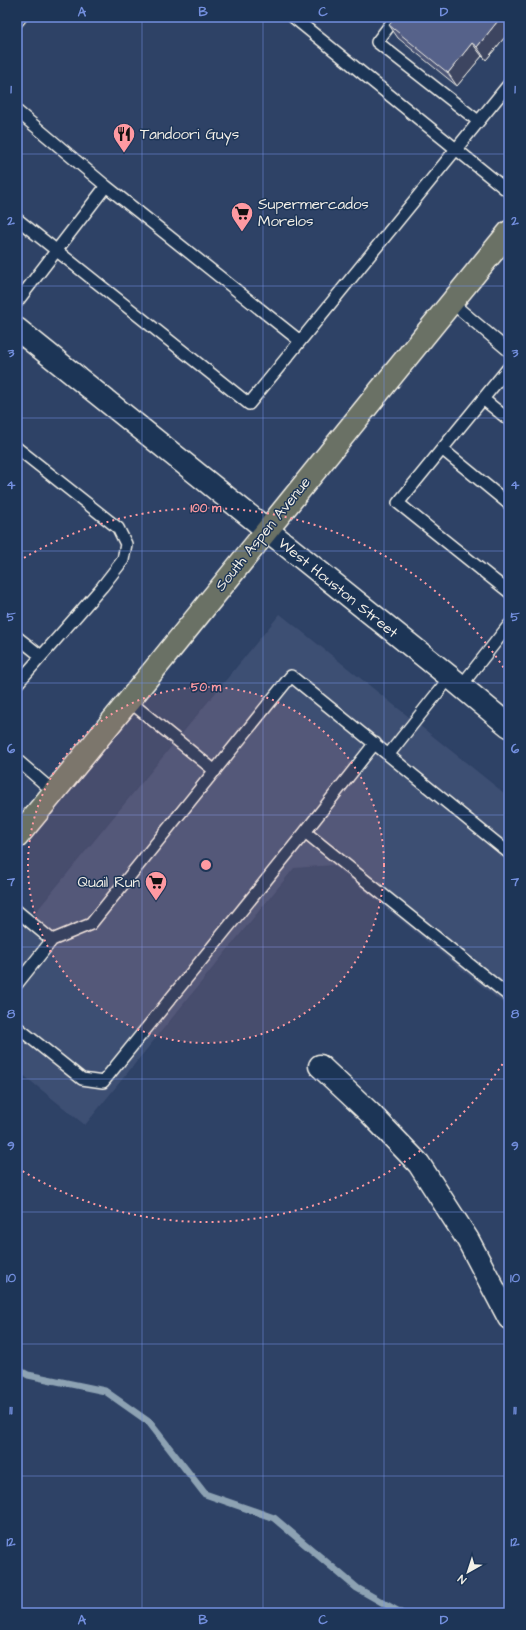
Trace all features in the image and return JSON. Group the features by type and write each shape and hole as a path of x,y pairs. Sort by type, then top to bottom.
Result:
{"main road":[{"name":"South Aspen Avenue","path":"17,837 130,701 266,530 509,232"},
{"name":"West Houston Street","path":"18,333 509,726"},
{"path":"320,1066 370,1113 419,1164 468,1240 509,1318"}],"lane":[{"path":"17,22 21,17"},
{"path":"293,17 509,192"},
{"path":"396,17 377,42 478,121"},
{"path":"17,219 249,404 509,84"},
{"path":"17,111 106,186 300,341"},
{"path":"17,302 106,186"},
{"path":"451,302 509,351"},
{"path":"509,367 398,503 509,592"},
{"path":"483,399 509,420"},
{"path":"17,448 118,528 126,544 123,560 17,684"},
{"path":"442,449 509,504"},
{"path":"389,754 509,625"},
{"path":"17,637 41,656"},
{"path":"17,984 52,940 91,924 291,676 389,754 509,853"},
{"path":"130,701 215,771"},
{"path":"17,1028 82,1079 103,1082 375,743"},
{"path":"17,760 54,792"},
{"path":"305,832 509,996"},
{"path":"17,911 52,940"}],"shaded area":[{"name":"Quail Run","path":"280,614 509,797 509,1008 333,865 294,868 85,1125 17,1070 17,935"}],"building":[{"path":"396,17 501,17 477,47 472,43 448,73 389,25"}],"waterway":[{"path":"17,1369 28,1375 105,1391 149,1422 205,1494 274,1518 357,1588 401,1613"}],"place":[{"name":"Tandoori Guys","path":"124,154"},
{"name":"Supermercados Morelos","path":"242,232"},
{"name":"Quail Run","path":"156,902"}]}
